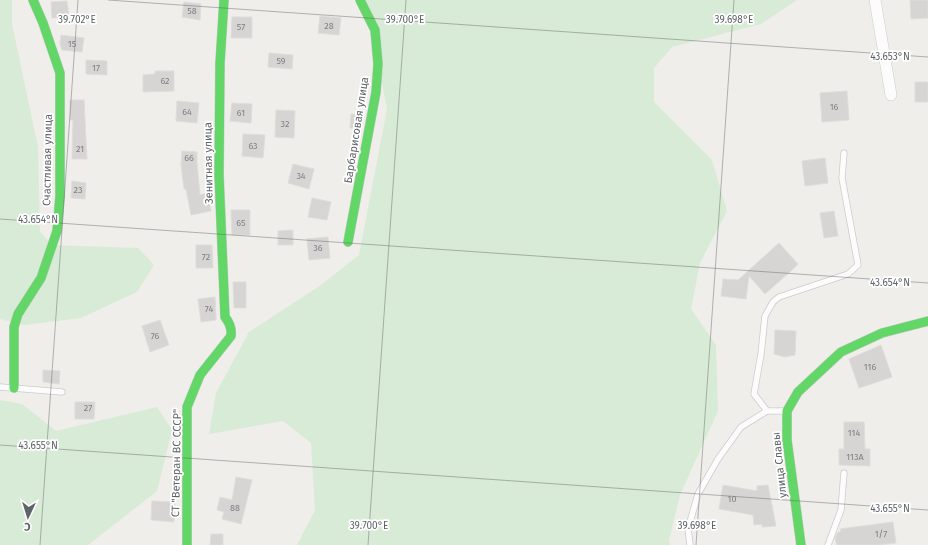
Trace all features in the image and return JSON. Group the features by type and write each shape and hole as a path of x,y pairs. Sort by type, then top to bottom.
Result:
{"street":[{"name":"Счастливая улица","path":"14,388 14,327 18,314 41,278 53,245 57,231 60,196 60,73 44,23 33,0"},
{"name":"Зенитная улица","path":"224,0 220,63 219,175 225,317 230,323"},
{"name":"Барбарисовая улица","path":"348,242 376,92 378,64 375,30 360,0"},
{"path":"875,0 891,95"},
{"path":"787,411 798,392 841,352 882,332 928,321"},
{"name":"СТ \"Ветеран ВС СССР\"","path":"187,545 187,407 200,375 231,336 232,330 230,323"},
{"name":"улица Славы","path":"787,411 787,440 801,545"}],"lane":[{"path":"767,411 754,394 761,354 765,316 773,302 779,297 848,274 858,265 842,178 844,153"},
{"path":"0,386 62,392"},
{"path":"690,545 688,529 698,494 718,459 741,427 767,411 787,411"},
{"path":"828,545 841,510 844,473"}],"green space":[{"path":"0,0 12,0 12,24 38,147 40,232 52,245 138,248 154,265 137,292 81,318 24,325 0,319"},
{"path":"366,0 797,0 761,24 672,47 654,68 654,102 712,160 727,211 700,263 691,309 716,345 718,411 680,495 669,541 670,545 297,545 315,510 311,443 283,421 209,434 216,393 249,332 321,285 359,255 387,109"},
{"path":"0,400 22,404 56,431 157,407 172,430 157,491 88,545 0,545"}],"building":[{"path":"910,0 928,0 928,18 911,19"},
{"path":"67,1 69,17 52,18 51,2"},
{"path":"184,2 201,4 200,20 182,17"},
{"path":"320,16 341,18 339,35 318,33"},
{"path":"232,17 252,17 252,38 231,38"},
{"path":"61,35 84,38 82,52 62,50 60,44"},
{"path":"269,53 293,55 292,69 268,67"},
{"path":"86,60 107,61 107,75 86,74"},
{"path":"155,71 174,71 174,91 143,92 143,75 155,74"},
{"path":"915,82 928,82 928,102 915,102"},
{"path":"847,91 849,120 822,122 820,93"},
{"path":"70,100 84,100 87,159 72,159 73,120 70,120"},
{"path":"177,101 199,103 197,123 176,121"},
{"path":"232,103 252,104 251,123 230,121"},
{"path":"276,110 295,111 294,138 275,137"},
{"path":"351,114 362,115 360,129 350,128"},
{"path":"243,134 265,135 263,158 242,156"},
{"path":"182,151 197,152 200,195 208,193 211,211 191,215 186,189 184,189 181,164"},
{"path":"825,158 828,183 805,186 802,161"},
{"path":"293,164 314,169 309,189 288,183"},
{"path":"72,181 86,183 85,199 71,198"},
{"path":"312,198 331,202 327,220 308,217"},
{"path":"231,210 250,210 250,235 232,235"},
{"path":"834,211 838,236 824,238 820,213"},
{"path":"293,230 293,245 278,245 278,231"},
{"path":"328,237 330,258 309,260 307,239"},
{"path":"779,243 798,264 791,271 765,294 749,276 746,299 721,296 723,279 738,280"},
{"path":"196,245 212,245 213,268 196,268"},
{"path":"233,282 246,282 246,308 234,308"},
{"path":"215,297 216,320 201,322 198,299"},
{"path":"160,320 169,345 150,352 142,326"},
{"path":"775,330 796,331 795,355 785,357 774,354"},
{"path":"881,345 892,377 859,388 849,359"},
{"path":"43,370 60,371 59,384 43,382"},
{"path":"75,402 95,402 94,419 75,419"},
{"path":"844,422 864,422 865,449 870,449 870,466 839,465 839,449 844,449"},
{"path":"236,477 252,480 241,524 222,519 224,512 217,510 220,497 232,500"},
{"path":"723,485 757,491 757,486 768,485 776,526 762,527 762,524 754,525 753,515 719,509"},
{"path":"152,501 175,502 174,522 151,520"},
{"path":"893,522 896,543 879,545 837,545 835,539 837,533 841,531 840,529"},
{"path":"211,534 223,534 223,545 210,545"}],"traffic: fast":[{"path":"14,388 14,327 18,314 41,278 57,231 60,196 60,73 43,23 33,0"},
{"path":"187,545 187,407 200,375 231,336 230,326 225,317 219,175 220,63 224,0"},
{"path":"348,242 376,92 378,64 375,30 360,0"},
{"path":"801,545 787,440 787,411 798,392 841,352 882,333 928,321"}]}
